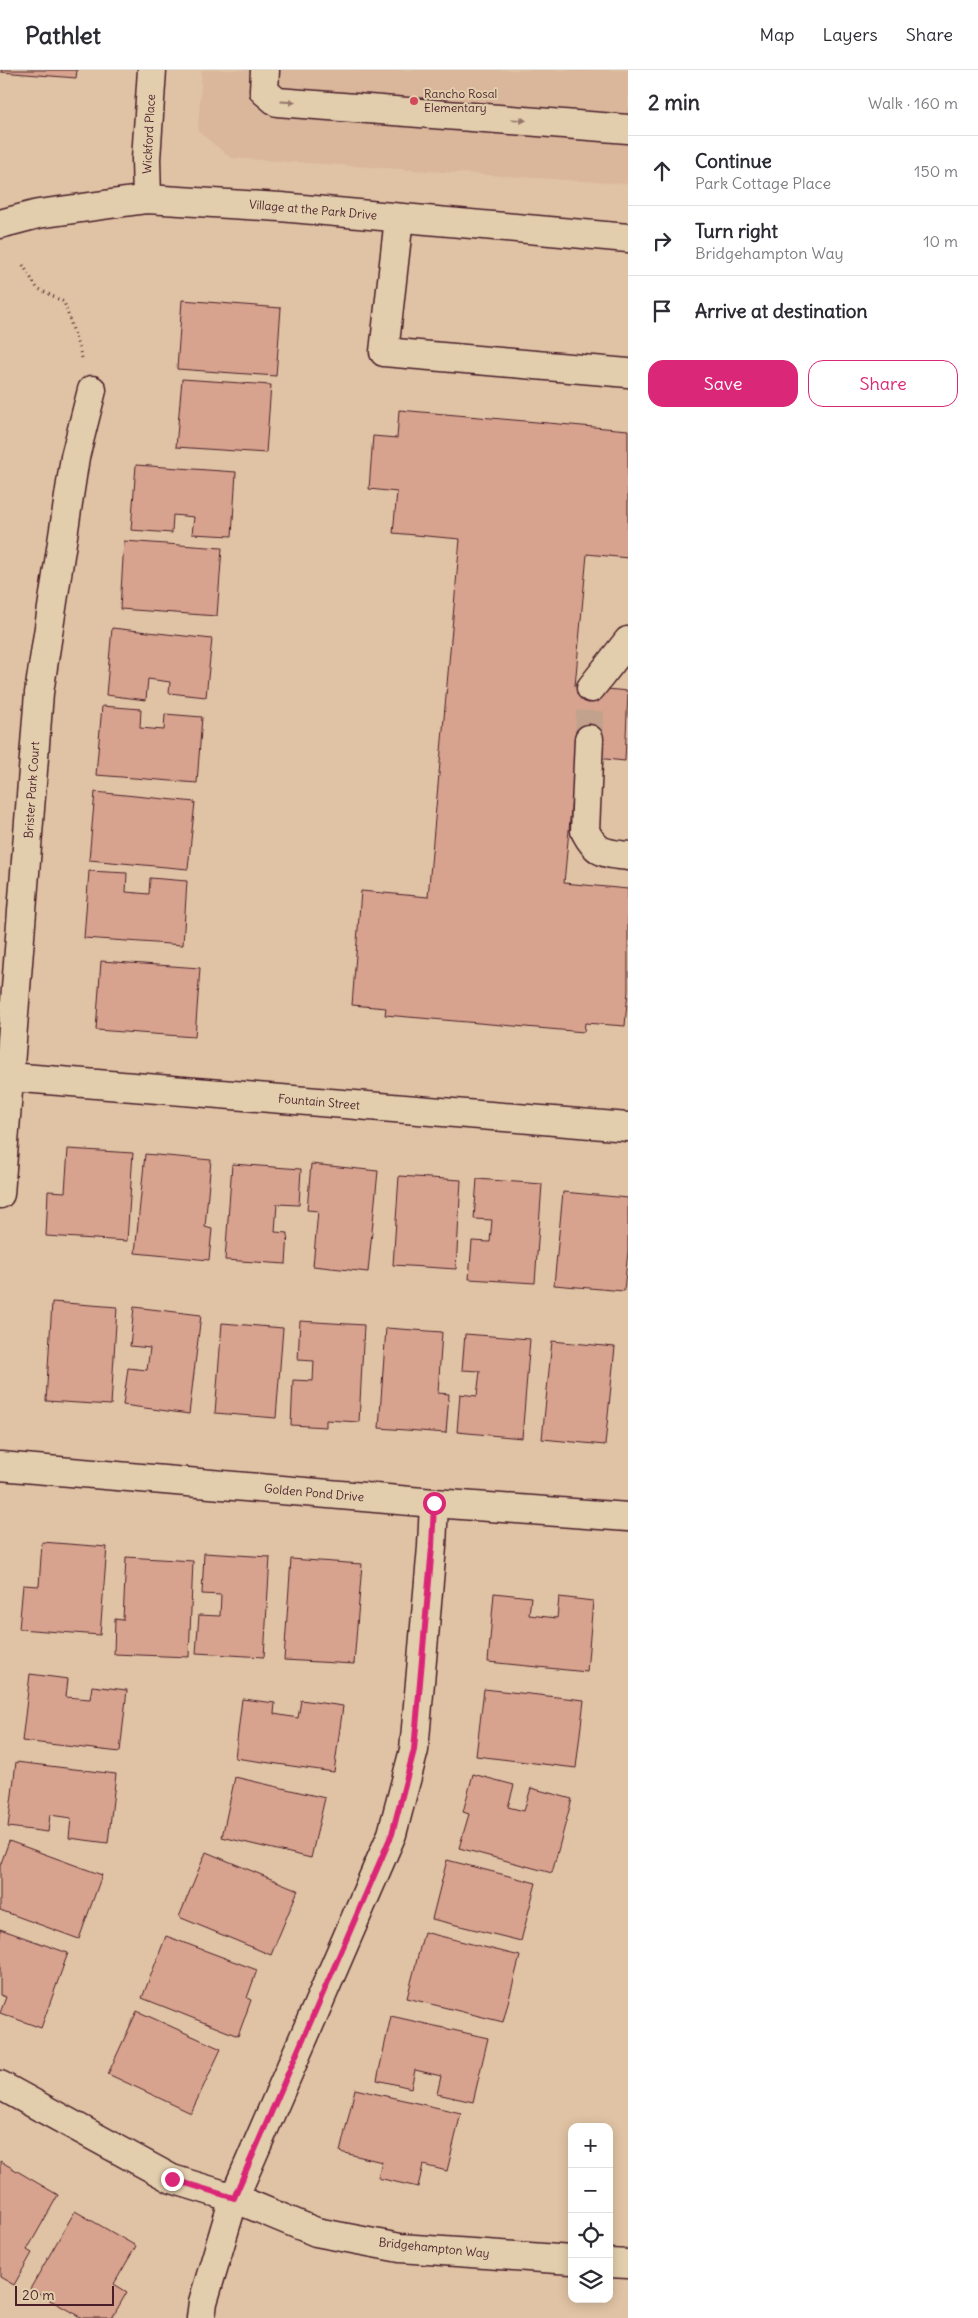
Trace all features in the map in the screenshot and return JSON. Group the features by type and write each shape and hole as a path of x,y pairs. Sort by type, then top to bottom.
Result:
{"street":[{"name":"Wickford Place","path":"147,199 146,158 152,70"},
{"path":"265,70 264,91 277,102 628,128"},
{"name":"Village at the Park Drive","path":"0,224 38,214 147,199 280,207 628,238"},
{"path":"399,218 384,352 628,372"},
{"name":"Brister Park Court","path":"0,1194 39,693 75,457 92,390"},
{"path":"591,688 628,641"},
{"path":"589,739 585,831 592,844 603,853 628,856"},
{"name":"Fountain Street","path":"10,1077 628,1127"},
{"name":"Golden Pond Drive","path":"0,1466 434,1503 628,1517"},
{"path":"201,2318 203,2302 234,2198 392,1834 414,1750 432,1547 434,1503"},
{"name":"Bridgehampton Way","path":"0,2085 172,2179 234,2198 316,2232 400,2248 568,2260"},
{"path":"613,2263 628,2264"}],"path":[{"path":"23,265 37,288 64,302 92,390"}],"shaded area":[{"name":"Rancho Rosal Elementary","path":"202,70 628,70 628,184 231,158 198,131"}],"building":[{"path":"1,70 77,70 76,78 1,72"},
{"path":"182,300 281,308 276,376 177,369"},
{"path":"182,379 271,385 266,453 176,447"},
{"path":"399,410 628,430 628,558 587,554 575,686 628,691 625,761 576,756 564,883 628,889 628,991 625,1026 585,1023 584,1032 385,1015 386,1008 352,1005 361,891 428,897 460,539 393,533 397,492 369,489 373,436 397,438"},
{"path":"136,465 236,472 232,536 192,534 194,517 173,515 172,533 131,530"},
{"path":"124,541 222,548 217,616 120,609"},
{"path":"112,628 212,639 206,697 169,693 170,682 148,679 146,700 106,695"},
{"path":"102,706 141,709 140,728 164,730 165,714 202,717 197,783 96,775"},
{"path":"95,792 195,802 188,869 89,860"},
{"path":"89,871 127,873 126,892 149,894 150,878 187,881 183,945 84,938"},
{"path":"101,961 200,968 195,1037 96,1030"},
{"path":"68,1149 133,1153 127,1241 46,1236 48,1191 65,1192"},
{"path":"145,1154 211,1160 205,1227 212,1229 209,1260 135,1253"},
{"path":"232,1164 301,1169 299,1205 277,1204 275,1232 288,1233 286,1264 225,1260"},
{"path":"311,1164 378,1171 368,1272 313,1266 318,1211 307,1210"},
{"path":"399,1176 461,1180 456,1269 393,1265"},
{"path":"477,1179 542,1184 535,1283 469,1279 472,1241 490,1242 492,1220 474,1219"},
{"path":"563,1192 628,1198 628,1251 624,1291 554,1285"},
{"path":"52,1302 117,1307 111,1405 46,1401"},
{"path":"134,1307 201,1315 189,1414 123,1405 128,1368 147,1370 150,1348 130,1346"},
{"path":"300,1321 364,1325 359,1422 326,1420 326,1427 291,1425 293,1380 313,1381 314,1361 298,1360"},
{"path":"222,1323 283,1328 276,1418 215,1413"},
{"path":"386,1328 442,1332 438,1393 449,1394 446,1433 379,1428"},
{"path":"465,1334 530,1339 522,1438 457,1432 460,1394 477,1396 480,1371 462,1370"},
{"path":"552,1341 615,1347 605,1445 542,1439"},
{"path":"42,1542 107,1547 100,1635 19,1629 23,1585 39,1586"},
{"path":"204,1553 270,1557 264,1657 196,1653 199,1615 220,1616 221,1595 202,1594"},
{"path":"126,1557 193,1561 189,1657 114,1654 115,1619 123,1620"},
{"path":"291,1559 362,1564 354,1664 284,1660"},
{"path":"494,1593 531,1597 529,1615 557,1618 559,1597 593,1601 587,1672 488,1662"},
{"path":"30,1674 68,1679 66,1697 90,1699 92,1686 127,1690 120,1752 22,1741"},
{"path":"484,1689 584,1700 576,1768 476,1756"},
{"path":"242,1699 275,1703 274,1714 298,1718 301,1700 343,1706 334,1772 235,1758"},
{"path":"16,1762 116,1774 108,1843 69,1838 71,1818 50,1815 48,1832 8,1827"},
{"path":"473,1774 514,1785 508,1807 524,1811 531,1788 572,1799 552,1873 459,1848 469,1814 463,1812"},
{"path":"235,1777 325,1798 311,1858 222,1837"},
{"path":"9,1841 102,1875 79,1939 0,1910 0,1866"},
{"path":"206,1852 298,1890 271,1955 179,1917"},
{"path":"447,1860 536,1883 521,1941 432,1919"},
{"path":"0,1929 68,1953 41,2028 0,2013 6,1997 0,1995"},
{"path":"424,1932 520,1956 503,2022 407,1998"},
{"path":"166,1936 257,1970 247,1998 251,2000 238,2036 142,1998"},
{"path":"137,2011 221,2049 191,2113 108,2074"},
{"path":"391,2016 488,2038 473,2102 437,2094 441,2076 415,2070 411,2088 377,2080"},
{"path":"355,2089 461,2113 447,2171 423,2165 418,2187 378,2178 382,2162 340,2152"},
{"path":"0,2161 58,2195 27,2250 32,2253 14,2285 0,2277"},
{"path":"75,2211 136,2246 114,2284 127,2292 112,2318 82,2318 30,2289"}],"tunnel":[{"path":"589,739 591,688"}],"place":[{"name":"Rancho Rosal Elementary","path":"414,101"}],"route":[{"path":"172,2179 234,2198 392,1834 414,1750 432,1547 434,1503"}]}
